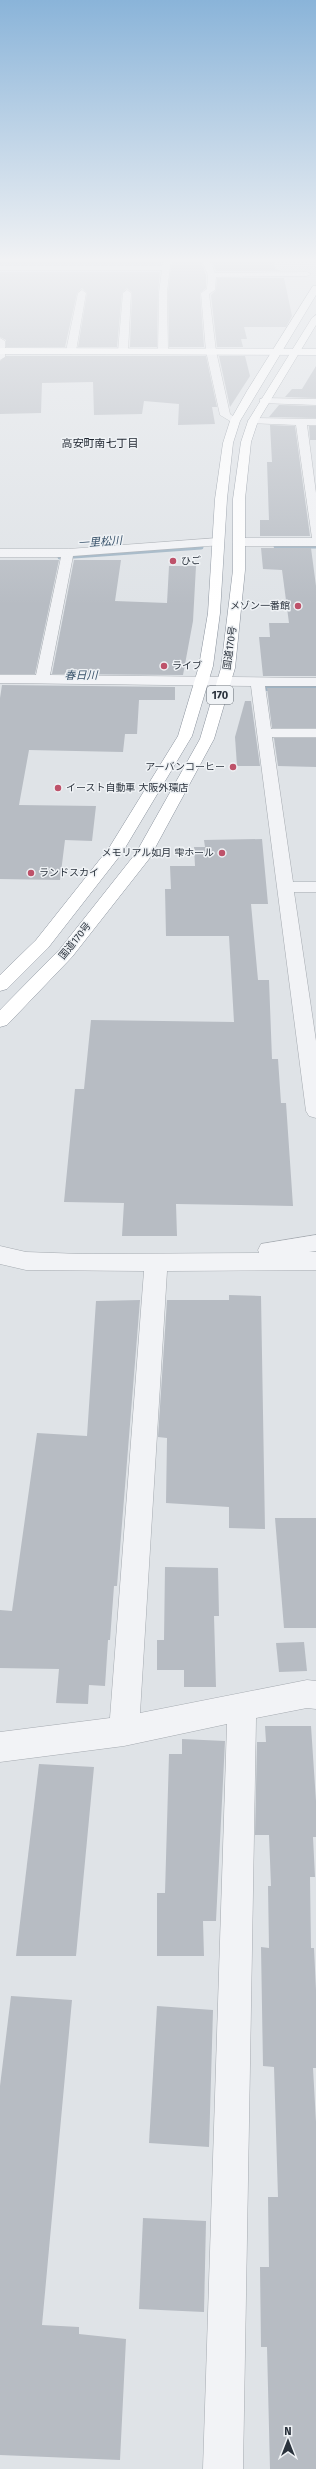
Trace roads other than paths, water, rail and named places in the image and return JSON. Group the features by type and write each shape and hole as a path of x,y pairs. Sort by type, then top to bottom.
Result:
{"main road":[{"name":"国道170号","path":"0,985 42,944 116,850 185,736 206,666 214,613 218,542 228,443 235,421 263,374"},
{"name":"国道170号","path":"0,1021 66,953 143,855 207,739 228,668 237,591 239,499 246,442 253,421 281,374"}],"street":[{"path":"216,374 225,415 235,421"},
{"path":"264,401 316,402"},
{"path":"253,421 316,422"},
{"path":"300,422 316,536"},
{"path":"0,553 68,556 218,542"},
{"path":"238,542 316,542"},
{"path":"42,679 68,556"},
{"path":"0,679 224,683 257,681 316,682"},
{"path":"257,681 287,887 316,1111"},
{"path":"265,733 316,733"},
{"path":"287,887 316,887"},
{"path":"164,1261 263,1251 316,1243"},
{"path":"0,1255 26,1261 316,1261"},
{"path":"124,1730 164,1261"},
{"path":"0,1747 124,1730 242,1709 307,1694 316,1695"},
{"path":"223,2469 242,1709"}],"waterway":[{"name":"一里松川","path":"276,546 316,546"},
{"name":"一里松川","path":"60,557 201,547"},
{"name":"春日川","path":"267,688 316,688"}],"place":[{"name":"ひご","path":"173,561"},
{"name":"メゾン一番館","path":"298,606"},
{"name":"ライブ","path":"164,666"},
{"name":"アーバンコーヒー","path":"233,767"},
{"name":"イースト自動車 大阪外環店","path":"58,788"},
{"name":"メモリアル如月 雫ホール","path":"222,853"},
{"name":"ランドスカイ","path":"31,873"}],"district":[{"name":"高安町南七丁目","path":"100,443"}]}
